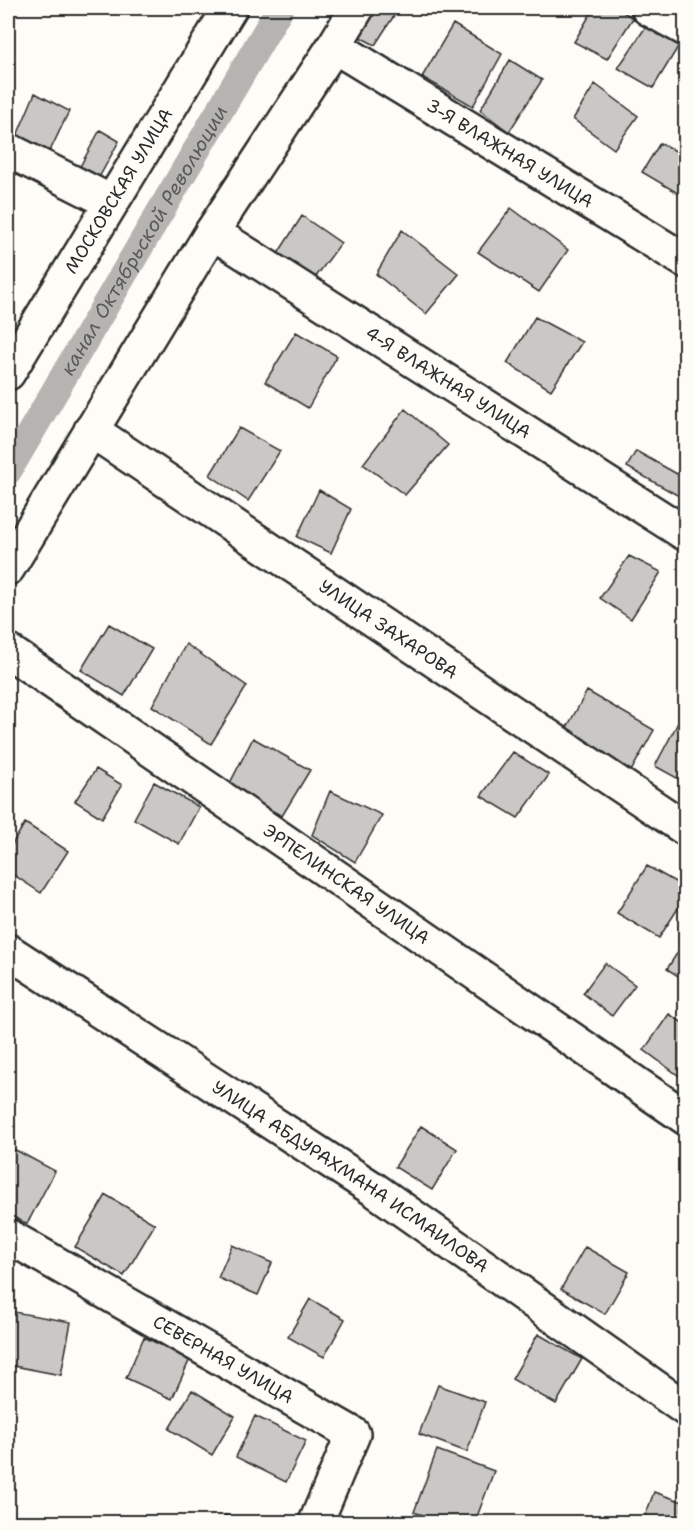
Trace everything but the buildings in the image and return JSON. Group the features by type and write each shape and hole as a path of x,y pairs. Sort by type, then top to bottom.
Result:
{"street":[{"name":"МОСКОВСКАЯ УЛИЦА","path":"8,373 230,8"},
{"path":"8,568 212,232 357,8"},
{"path":"648,8 686,29"},
{"name":"3-Я ВЛАЖНАЯ УЛИЦА","path":"334,45 686,261"},
{"path":"8,150 111,202"},
{"name":"4-Я ВЛАЖНАЯ УЛИЦА","path":"212,232 686,534"},
{"name":"УЛИЦА ЗАХАРОВА","path":"91,430 686,830"},
{"name":"ЭРПЕЛИНСКАЯ УЛИЦА","path":"8,651 686,1118"},
{"name":"УЛИЦА АБДУРАХМАНА ИСМАИЛОВА","path":"8,951 375,1190 686,1409"},
{"name":"СЕВЕРНАЯ УЛИЦА","path":"8,1236 353,1434 316,1522"}],"waterway":[{"name":"канал Октябрьской Революции","path":"8,471 280,8"}]}
